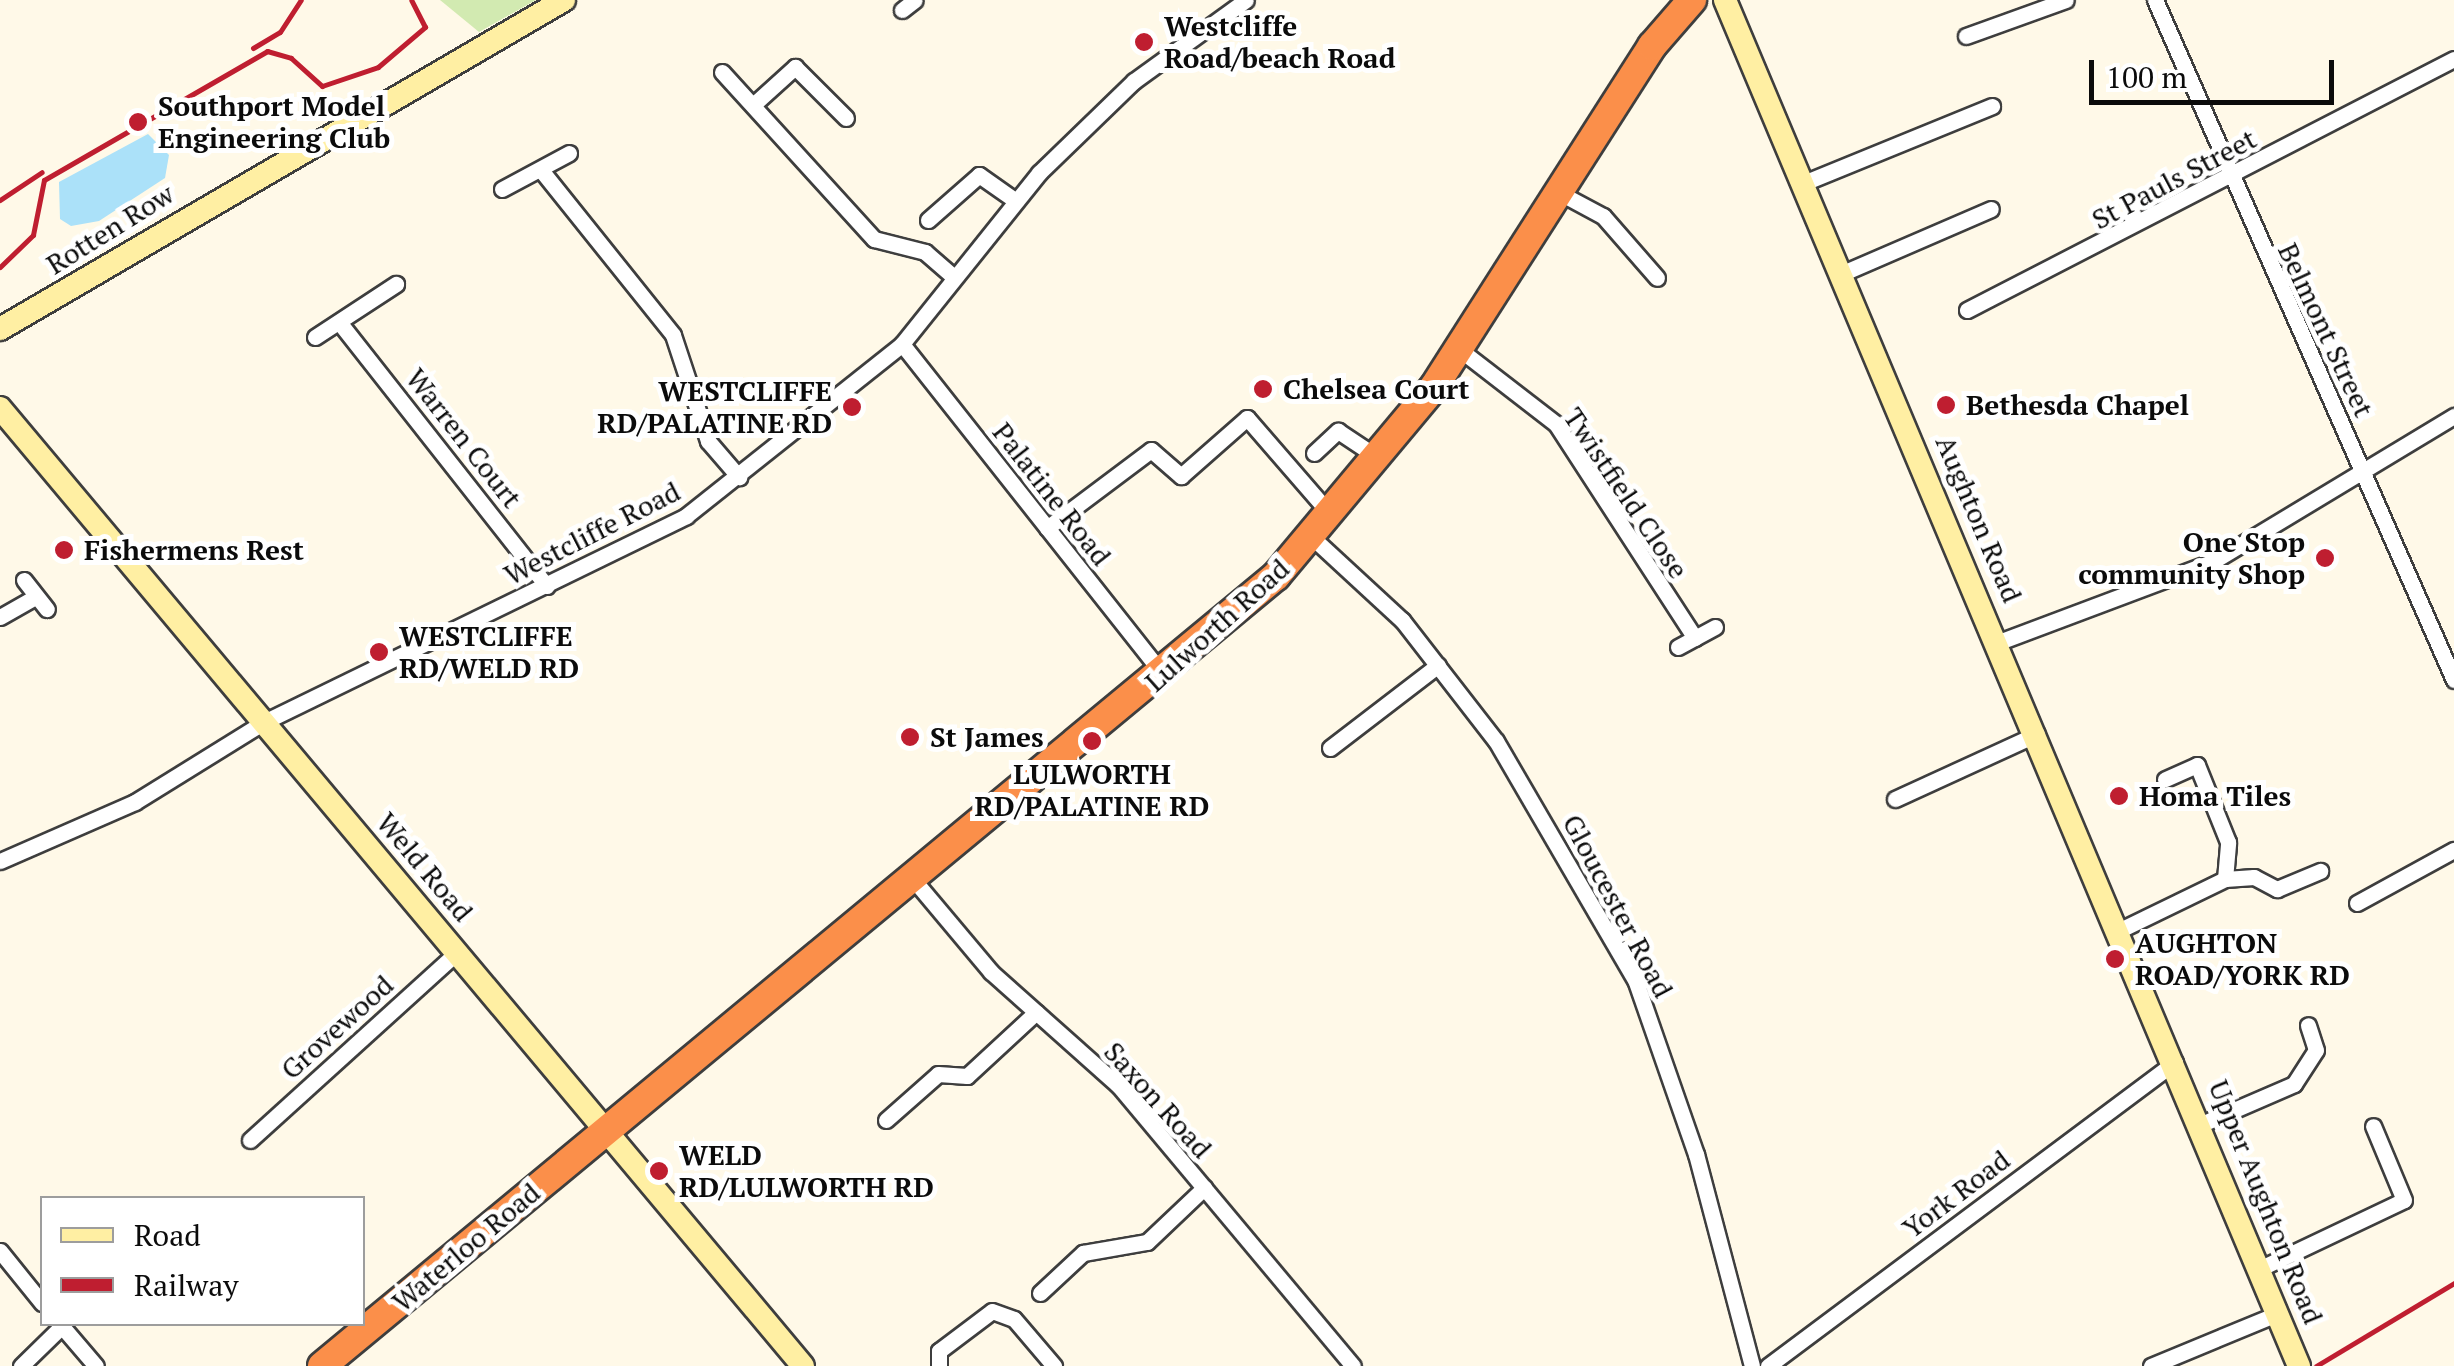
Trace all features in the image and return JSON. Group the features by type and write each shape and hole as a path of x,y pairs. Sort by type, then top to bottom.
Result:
{"highway":[{"name":"Lulworth Road","path":"609,1127 1163,675 1313,538 1459,349 1558,192 1692,0"},
{"name":"Waterloo Road","path":"322,1366 609,1127"}],"street":[{"name":"Rotten Row","path":"0,329 564,0"},
{"name":"Westcliffe Road","path":"0,860 135,802 264,722 686,516 902,344 1016,201 1134,81 1246,0"},
{"name":"Aughton Road","path":"1725,0 1806,182 2175,1062"},
{"path":"1966,36 2066,0"},
{"name":"Belmont Street","path":"2154,0 2229,179 2454,680"},
{"name":"St Pauls Street","path":"1967,310 2229,179 2454,59"},
{"path":"753,105 795,67 846,118"},
{"path":"722,72 874,239 924,252 953,276"},
{"path":"1806,182 1992,106"},
{"path":"502,188 569,153"},
{"path":"541,170 673,335 708,441 739,477"},
{"path":"928,220 979,175 1016,201"},
{"path":"1558,192 1602,216 1657,278"},
{"path":"1843,274 1991,208"},
{"path":"315,337 396,284"},
{"name":"Warren Court","path":"339,322 547,586"},
{"name":"Palatine Road","path":"902,344 1163,675"},
{"name":"Twistfield Close","path":"1459,349 1556,424 1695,638"},
{"name":"Weld Road","path":"0,408 609,1127 690,1240 802,1366"},
{"path":"1999,642 2212,562 2364,474 2454,416"},
{"path":"1047,528 1151,450 1180,476 1248,418 1331,515"},
{"path":"1314,453 1338,431 1377,457"},
{"name":"Gloucester Road","path":"1313,538 1438,666 1496,741 1636,982 1696,1154 1752,1366"},
{"path":"0,617 41,603 24,580"},
{"path":"1678,648 1715,627"},
{"path":"1330,748 1438,666"},
{"path":"1895,799 2037,734"},
{"path":"2165,778 2197,765 2228,842 2225,879"},
{"path":"2357,903 2454,850"},
{"path":"2118,931 2225,879 2254,877 2277,889 2320,871"},
{"name":"Saxon Road","path":"912,879 1036,1012 1118,1085 1354,1366"},
{"name":"Grovewood","path":"250,1140 457,952"},
{"path":"886,1120 938,1074 967,1076 1036,1012"},
{"path":"2204,1123 2294,1084 2316,1050 2308,1025"},
{"name":"Upper Aughton Road","path":"2175,1062 2204,1123 2300,1366"},
{"name":"York Road","path":"1768,1366 2175,1062"},
{"path":"2260,1268 2404,1200 2373,1126"},
{"path":"1040,1292 1083,1253 1148,1242 1204,1188"},
{"path":"0,1251 40,1301"},
{"path":"939,1366 940,1351 992,1311 1014,1319 1054,1366"},
{"path":"2151,1366 2280,1312"},
{"path":"21,1366 60,1326"},
{"path":"62,1326 96,1366"}],"green space":[{"path":"440,0 536,0 479,32"}],"water":[{"path":"148,134 169,155 165,178 99,221 71,226 60,219 59,182"}],"railway":[{"path":"253,48 280,32 301,0"},
{"path":"0,267 33,235 44,180 267,51 291,58 322,86 378,67 425,27 411,0"},
{"path":"0,200 42,172"},
{"path":"2316,1366 2454,1283"}],"place":[{"name":"Westcliffe Road/beach Road","path":"1144,42"},
{"name":"Southport Model Engineering Club","path":"138,122"},
{"name":"Chelsea Court","path":"1263,389"},
{"name":"Bethesda Chapel","path":"1946,405"},
{"name":"WESTCLIFFE RD/PALATINE RD","path":"852,407"},
{"name":"Fishermens Rest","path":"64,550"},
{"name":"One Stop community Shop","path":"2325,558"},
{"name":"WESTCLIFFE RD/WELD RD","path":"379,652"},
{"name":"St James","path":"910,737"},
{"name":"LULWORTH RD/PALATINE RD","path":"1092,741"},
{"name":"Homa Tiles","path":"2119,796"},
{"name":"AUGHTON ROAD/YORK RD","path":"2115,959"},
{"name":"WELD RD/LULWORTH RD","path":"659,1171"}]}
